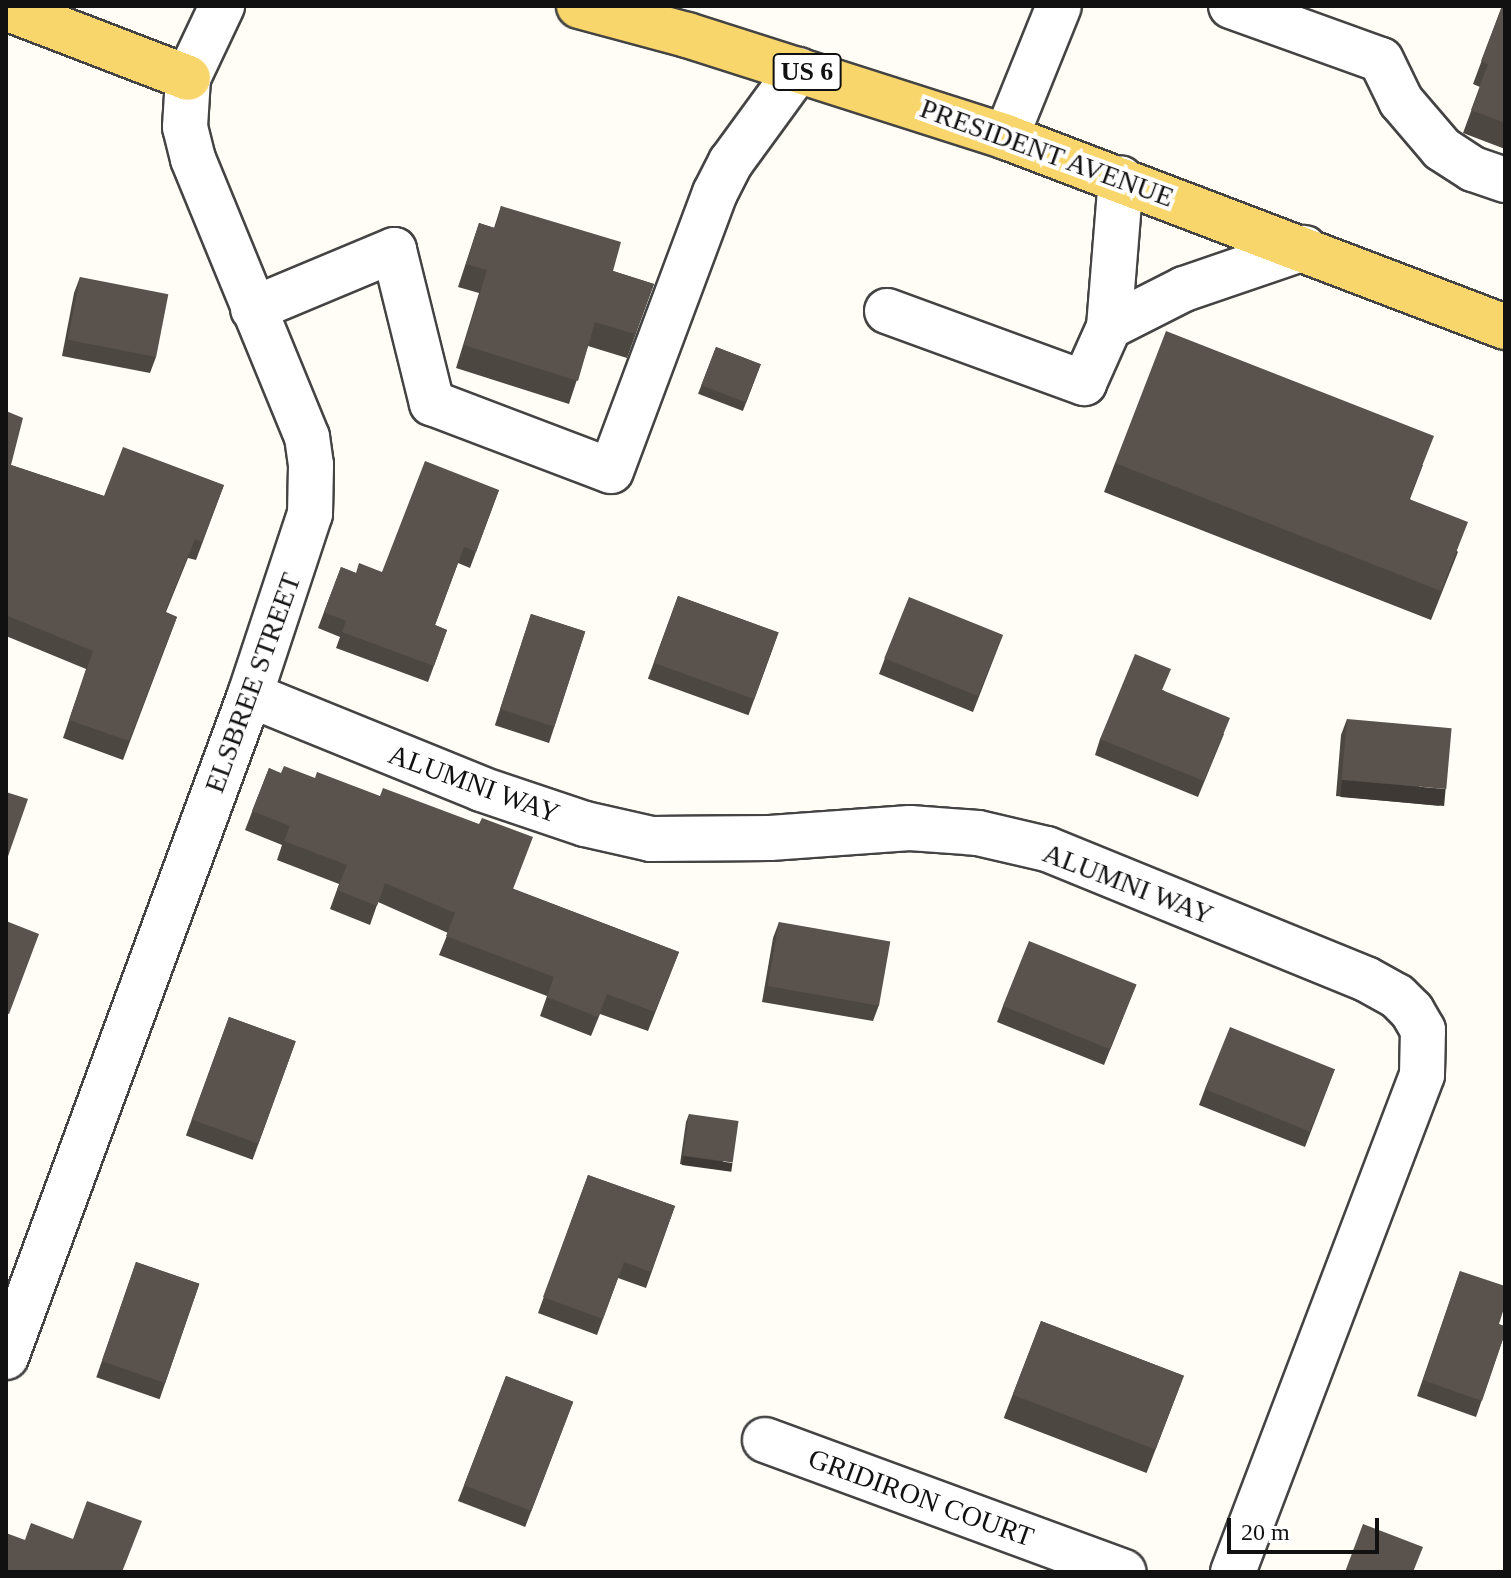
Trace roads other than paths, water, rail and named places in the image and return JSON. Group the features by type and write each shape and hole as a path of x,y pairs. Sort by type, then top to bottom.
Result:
{"main road":[{"name":"PRESIDENT AVENUE","path":"579,6 798,70 1006,137 1121,178 1505,327"},
{"path":"6,8 188,78"}],"street":[{"name":"ELSBREE STREET","path":"6,1357 250,695 302,546 312,488 307,437 193,159 185,127 188,78 222,6"},
{"path":"1006,137 1059,6"},
{"path":"1231,6 1381,60 1401,101 1442,149 1473,169 1505,180"},
{"path":"253,309 394,250 432,403 611,471 715,193 731,162 798,70"},
{"path":"887,311 1084,383 1109,327 1121,178"},
{"path":"1109,327 1184,289 1304,248"},
{"name":"ALUMNI WAY","path":"250,695 481,789 585,824 651,839 770,838 910,828 978,833 1047,849 1366,979 1397,996 1412,1011 1423,1030 1422,1075 1233,1572"},
{"name":"GRIDIRON COURT","path":"765,1440 1123,1572"}]}
